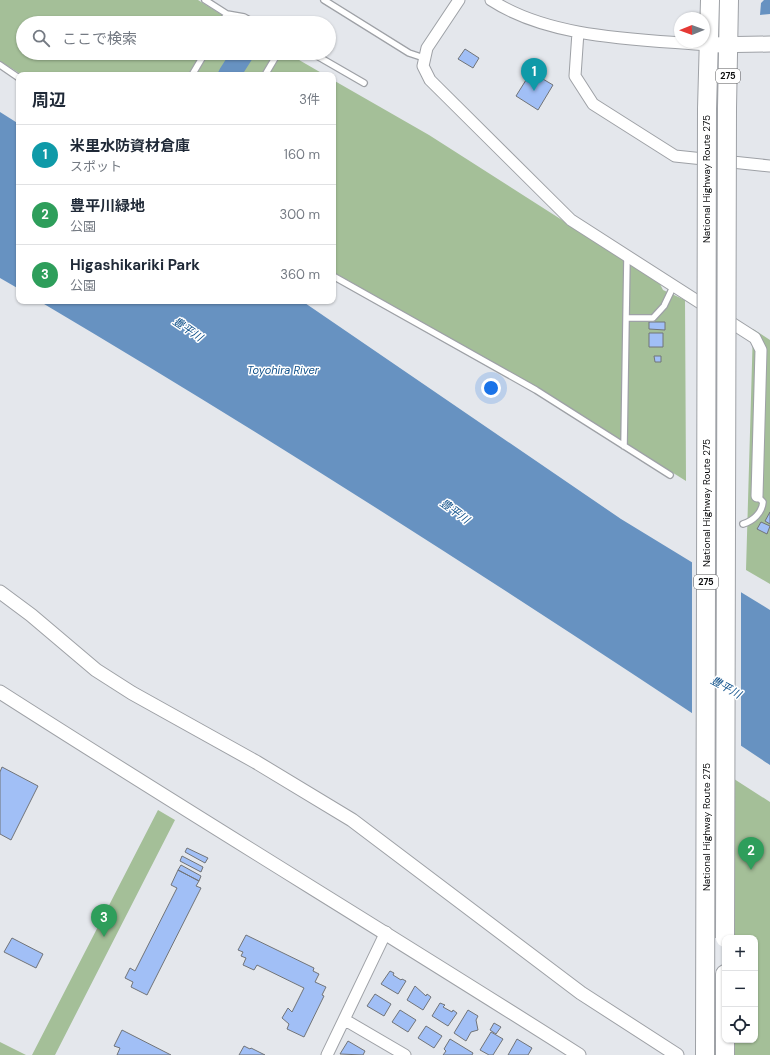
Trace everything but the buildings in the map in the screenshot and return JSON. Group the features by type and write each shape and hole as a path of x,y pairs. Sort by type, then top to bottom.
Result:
{"highway":[{"name":"National Highway Route 275","path":"709,12 710,0"},
{"name":"National Highway Route 275","path":"725,935 727,108 729,0"},
{"name":"National Highway Route 275","path":"705,1055 706,109 708,48"},
{"path":"725,1007 725,1055"}],"main road":[{"path":"710,45 770,44"}],"street":[{"path":"459,0 427,48 423,66 430,80 570,220 755,338 761,350 757,496"},
{"path":"491,0 521,16 547,26 578,32 674,42"},
{"path":"578,32 575,76 593,104 675,156 770,166"},
{"path":"0,592 31,615 96,670 132,693 256,762 352,820 581,993 677,1055"},
{"path":"0,692 175,804 386,932 579,1055"},
{"path":"327,1055 386,932"},
{"path":"345,1020 405,1055"}],"lane":[{"path":"205,0 226,14 238,16"},
{"path":"324,0 409,53 424,58"},
{"path":"194,72 201,60"},
{"path":"267,72 274,60"},
{"path":"324,60 364,83"},
{"path":"0,65 16,76"},
{"path":"624,446 627,257"},
{"path":"336,278 536,390 670,474"},
{"path":"626,318 653,318 664,306 673,287"},
{"path":"743,524 754,518 762,509 763,502 757,496"}],"green space":[{"path":"0,0 198,0 224,16 16,16 16,60 299,60 320,72 17,72 0,61"},
{"path":"336,82 429,135 659,282 663,290 685,300 686,481 538,388 336,274"},
{"path":"753,329 770,340 770,584 746,570"},
{"path":"731,777 770,802 770,1055 735,1055 735,1043 758,1043 758,935 733,935"},
{"path":"158,810 175,820 55,1055 32,1055"},
{"path":"0,1042 26,1055 0,1055"}],"water":[{"path":"764,0 770,0 770,14 760,15 761,3"},
{"path":"0,112 16,122 16,287 0,278"},
{"name":"Toyohira River","path":"44,304 306,304 621,519 770,610 770,765 408,528 225,413"}],"pier":[{"path":"692,560 741,590 741,748 692,715"}],"waterway":[{"path":"231,72 239,60"}],"place":[{"name":"米里水防資材倉庫","path":"534,91"},
{"name":"豊平川緑地","path":"751,870"},
{"name":"Higashikariki Park","path":"104,937"}],"water label":[{"name":"豊平川","path":"188,329"},
{"name":"豊平川","path":"455,511"},
{"name":"豊平川","path":"726,687"}]}
